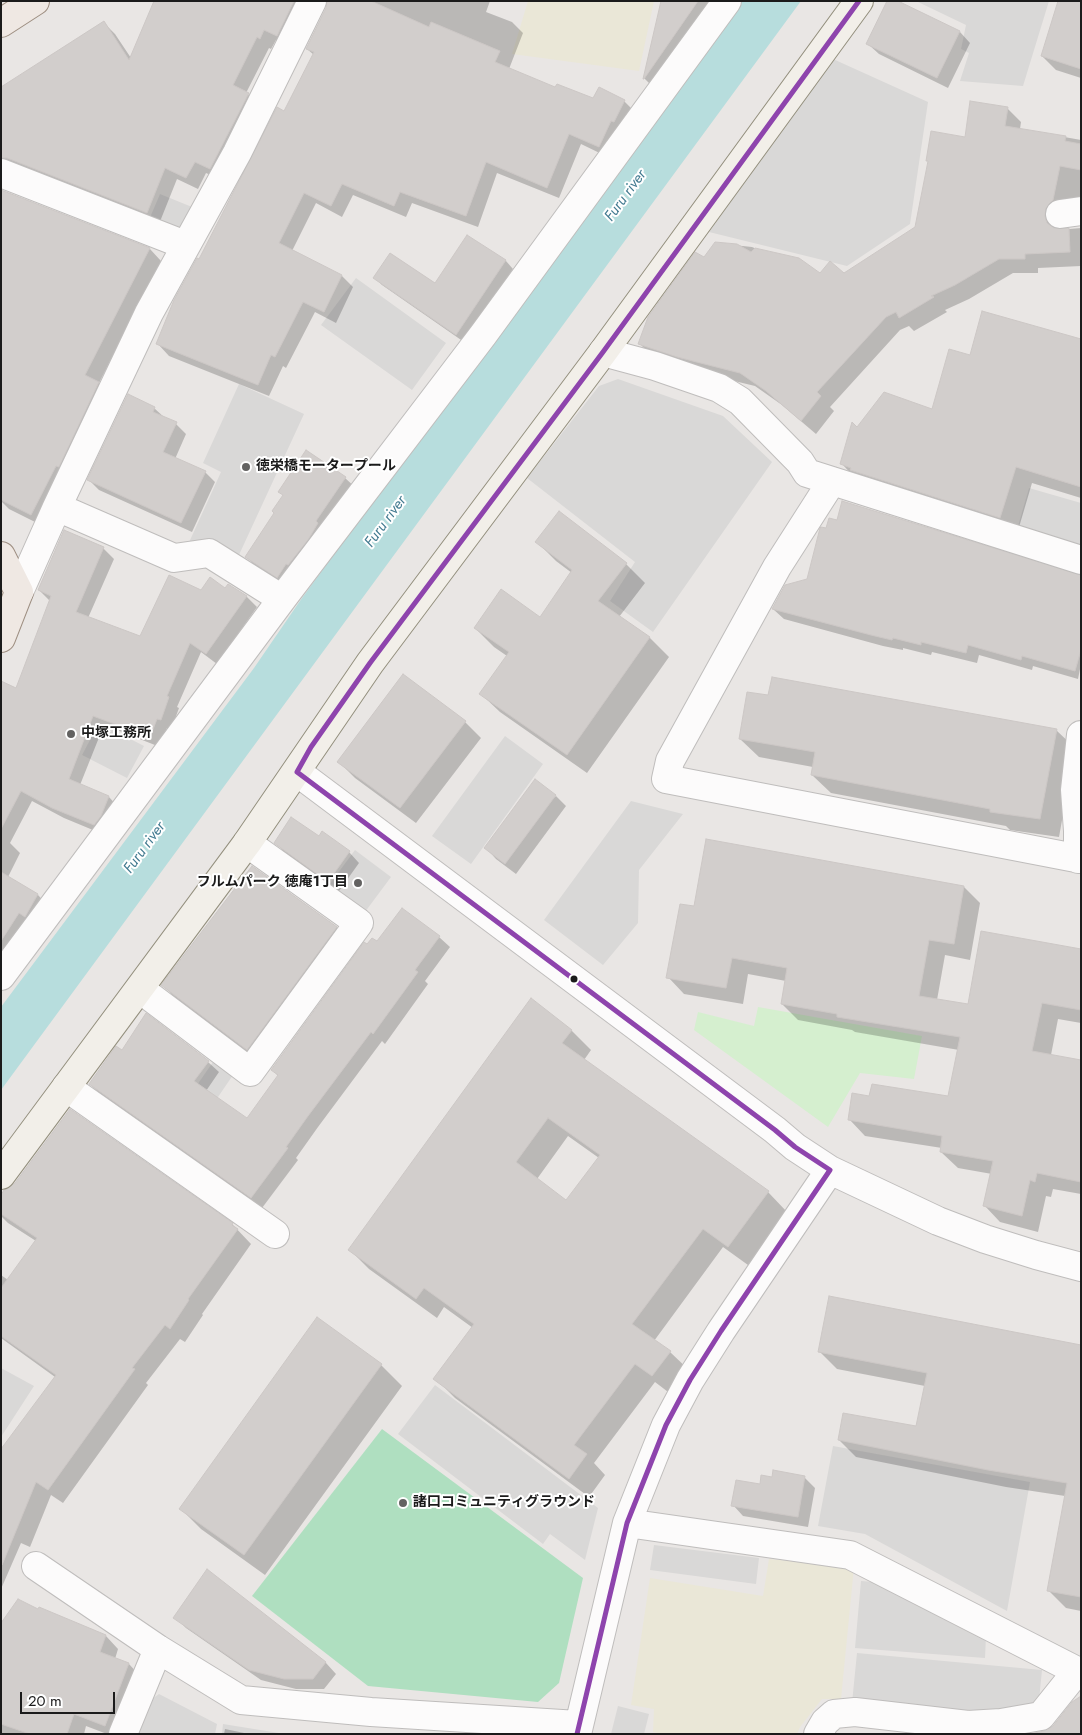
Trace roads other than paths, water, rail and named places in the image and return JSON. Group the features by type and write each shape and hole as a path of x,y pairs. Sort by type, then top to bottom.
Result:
{"main road":[{"path":"1,23 35,1"},
{"path":"1,556 19,592 1,638"}],"street":[{"path":"19,592 149,312 237,152 312,1"},
{"path":"1,976 282,599 483,335 727,1"},
{"path":"1,1175 140,990 247,843 370,663 603,352 859,1"},
{"path":"1,173 185,244"},
{"path":"603,352 655,366 719,388 740,401 800,462 807,473 1081,560"},
{"path":"832,481 777,567 670,761 666,779 1080,859 1075,790 1081,735"},
{"path":"57,507 174,558 209,553 282,599"},
{"path":"297,772 775,1130 795,1147 830,1170 948,1225 1002,1244 1081,1266"},
{"path":"140,990 250,1072 358,923 247,843"},
{"path":"66,1087 275,1234"},
{"path":"36,1566 158,1649 242,1700 578,1729 627,1523 666,1426 690,1380 721,1331 830,1170"},
{"path":"627,1523 850,1555 1079,1672 1041,1716 1001,1723 968,1725 855,1712 834,1714 825,1722 818,1734"},
{"path":"122,1734 158,1649"}],"water":[{"name":"Furu river","path":"740,1 801,1 1,1090 1,1007 254,668 302,598"}],"place":[{"name":"徳栄橋モータープール","path":"246,467"},
{"name":"中塚工務所","path":"71,734"},
{"name":"フルムパーク 徳庵1丁目","path":"358,883"},
{"name":"諸口コミュニティグラウンド","path":"403,1503"}]}
